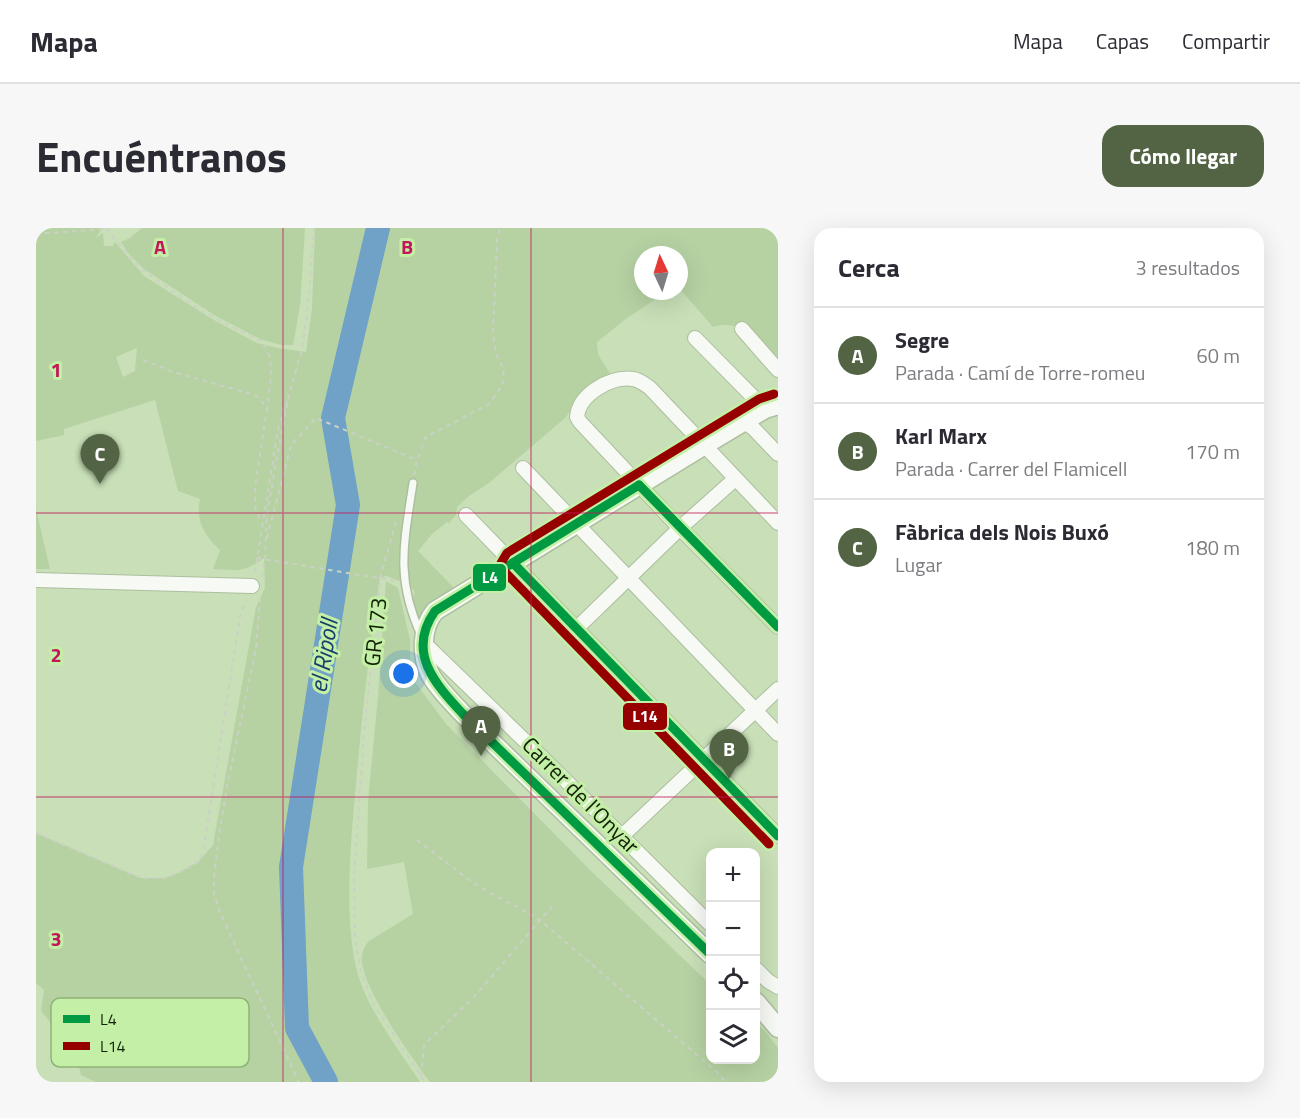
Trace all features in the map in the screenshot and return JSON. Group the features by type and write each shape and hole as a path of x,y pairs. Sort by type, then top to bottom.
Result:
{"street":[{"path":"742,329 778,370"},
{"path":"695,338 772,407 703,446 435,611 425,628 424,652 430,675 454,704 706,949"},
{"path":"778,523 650,388 639,381 616,380 602,386 585,399 577,417 680,528 778,627"},
{"path":"744,422 778,454"},
{"path":"523,468 778,734"},
{"path":"576,629 680,528 735,479"},
{"path":"466,515 778,836"},
{"path":"36,580 258,587"},
{"name":"Carrer de l'Onyar","path":"424,643 706,919"},
{"path":"454,704 469,687"},
{"path":"622,836 778,689"},
{"path":"760,973 778,987"},
{"path":"760,1007 778,1028"}],"lane":[{"path":"413,483 403,550 404,582 412,615 424,643"}],"path":[{"path":"36,234 106,228 110,236 117,240 141,269 203,312 262,342 267,348 271,372 255,486 255,507 262,523"},
{"path":"265,559 257,558 262,523 278,429 302,349 308,307 314,228"},
{"path":"413,483 417,460 426,437 489,404 502,386 504,370 496,353 493,335 496,248 500,228"},
{"path":"143,360 173,372 255,395 267,409"},
{"path":"289,395 267,515 265,559 258,587 256,648 227,786 219,835 214,896 299,1082"},
{"path":"266,543 291,445 316,418 417,460"},
{"path":"397,518 380,578 404,582"},
{"name":"GR 173","path":"265,559 380,578 357,814 354,877 355,939 364,982 374,1005 425,1082"},
{"path":"36,833 141,878 165,878 198,862 203,852 240,617 258,587"},
{"path":"417,840 481,888 524,909 540,920 718,1073 725,1082"},
{"path":"421,1076 424,1046 472,998 554,904"}],"green space":[{"path":"36,228 102,228 96,238 103,233 104,246 113,246 115,242 144,276 212,319 257,343 306,352 312,309 315,228 778,228 778,361 742,329 724,325 713,327 688,298 688,246 634,246 634,300 654,300 597,342 599,356 611,375 489,483 469,496 457,507 456,515 449,523 447,522 432,534 418,551 454,588 431,602 418,620 412,601 415,592 409,585 387,576 380,578 357,772 350,870 350,920 352,944 360,982 383,1027 420,1082 96,1082 81,1075 79,1067 249,1067 249,998 51,998 51,1023 41,1011 44,990 36,983 36,833 141,878 165,878 198,862 213,845 256,607 265,588 264,558 245,568 213,569 220,550 210,540 200,521 200,499 178,491 155,400 64,429 64,435 36,441","holes":["137,348 135,371 123,377 116,357"]},
{"path":"142,228 305,228 300,306 293,345 281,345 260,339 214,315 144,269 121,242"},
{"path":"36,509 50,569 36,569"},
{"path":"386,581 398,588 410,640 410,659 415,682 446,724 592,872 706,980 706,1064 760,1064 760,1027 778,1048 778,1082 430,1082 380,1007 365,975 362,962 363,950 369,941 413,914 404,862 367,869 368,801"}],"waterway":[{"name":"el Ripoll","path":"326,1082 297,1028 291,867 348,505 333,418 378,228"}],"transit line":[{"name":"L14","path":"769,844 504,571 501,563 507,553 759,399 774,394"},
{"name":"L4","path":"639,485 435,611 423,640 424,654 434,679 463,714 706,950"},
{"name":"L4","path":"639,485 778,627"},
{"name":"L4","path":"513,563 778,836"}],"place":[{"name":"Fàbrica dels Nois Buxó","path":"100,484"},
{"name":"Segre","path":"481,756"},
{"name":"Karl Marx","path":"729,779"}]}
